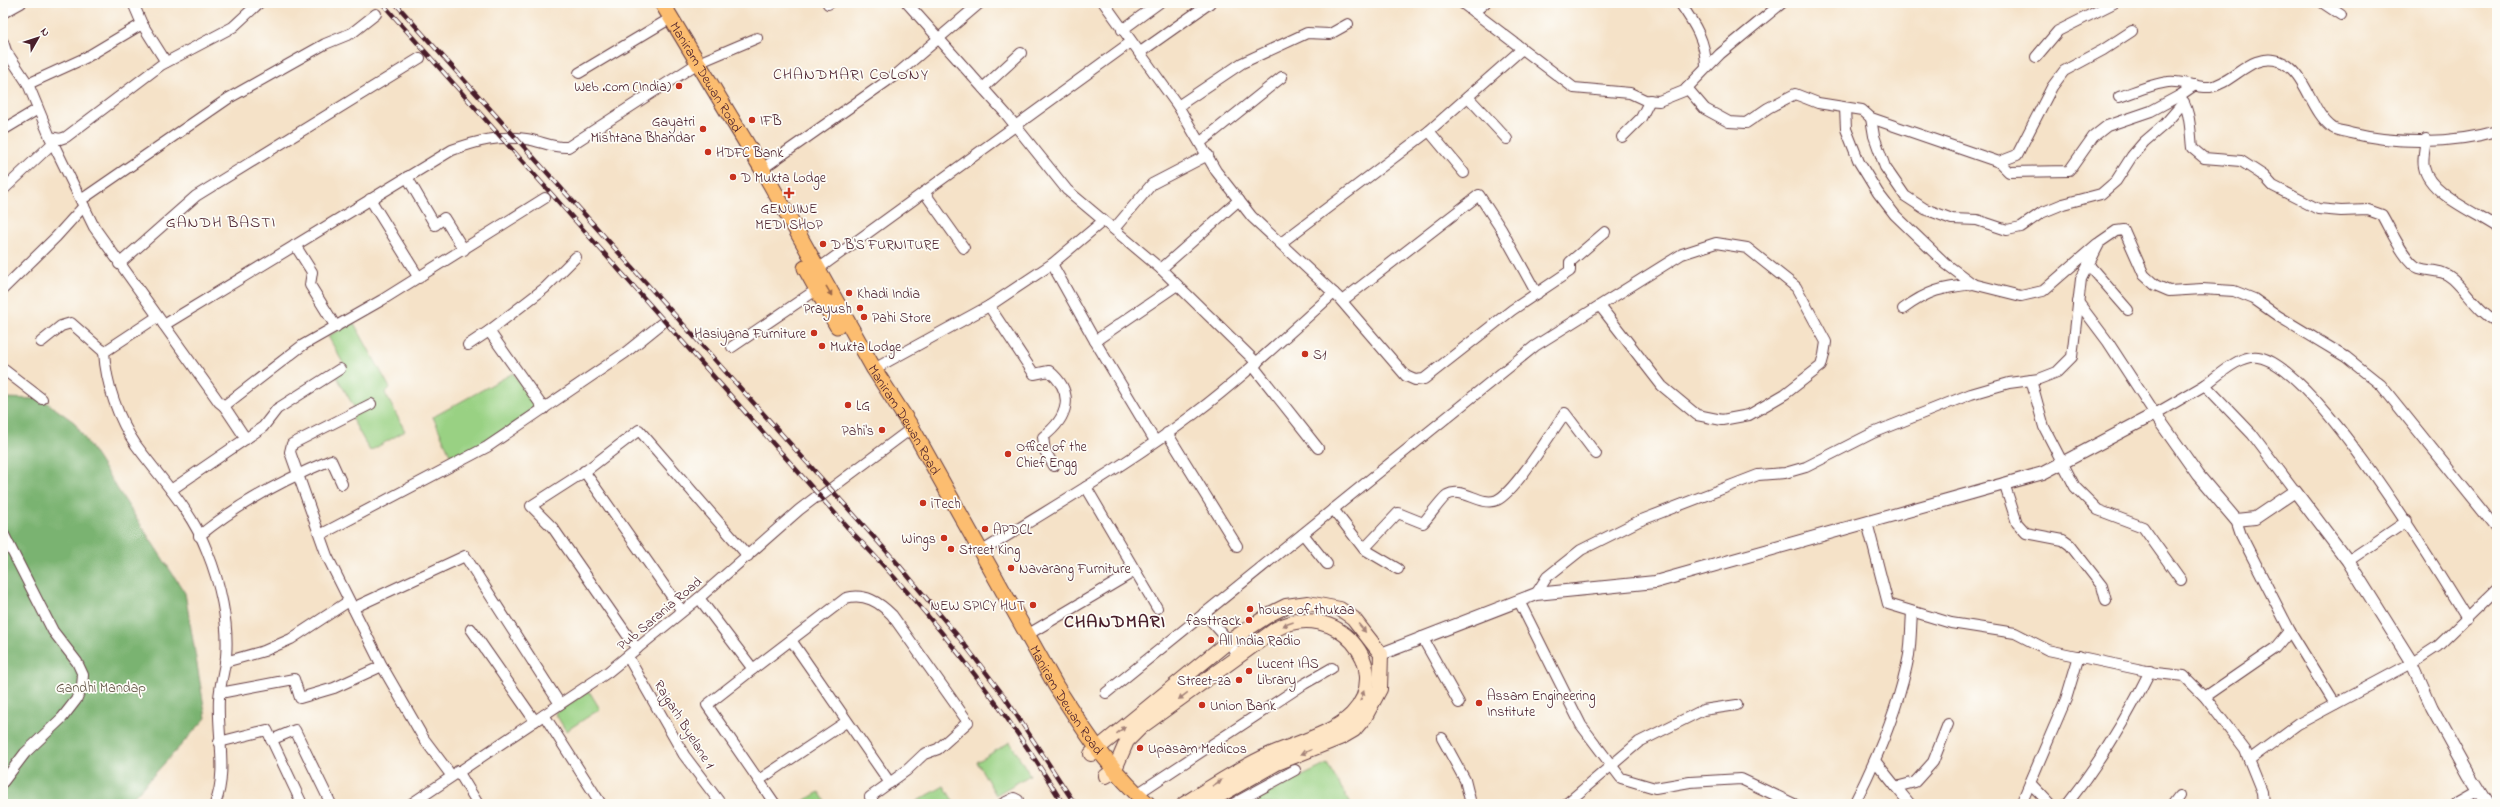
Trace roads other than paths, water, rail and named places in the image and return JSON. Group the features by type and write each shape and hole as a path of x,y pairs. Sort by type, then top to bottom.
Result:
{"main road":[{"name":"Maniram Dewan Road","path":"652,3 667,20 754,175 874,369 1048,691 1074,732 1095,751"},
{"name":"Maniram Dewan Road","path":"662,3 667,20"},
{"name":"Maniram Dewan Road","path":"694,66 762,169 813,272 816,290 908,431 981,552 1027,635 1095,751 1110,774 1136,799 1148,804"},
{"path":"1095,751 1229,641 1286,606 1308,603 1340,609 1353,618 1381,654 1382,668 1377,698 1354,730 1340,731 1260,758 1184,804"},
{"path":"1110,774 1127,741 1141,727 1276,629 1297,621 1308,620 1322,622 1344,634 1361,654 1366,664 1366,674 1364,689 1359,704 1340,731 1277,763 1205,804"}],"street":[{"path":"3,13 21,3"},
{"path":"133,3 142,24 166,62"},
{"path":"3,190 51,140 66,137 166,62 234,26 259,3"},
{"path":"907,3 1015,125 1067,190 1161,269 1255,365 1318,448"},
{"path":"762,169 896,74 980,3"},
{"path":"1104,3 1178,106 1201,142 1216,171 1252,217 1342,301 1406,376 1415,380 1424,379 1512,310 1563,278 1570,271 1570,262 1605,232"},
{"path":"1122,30 1159,3"},
{"path":"1139,53 1210,3"},
{"path":"1462,3 1574,88 1630,93 1650,100 1659,101 1673,97 1688,88 1706,66 1763,16 1782,3"},
{"path":"1474,12 1485,3"},
{"path":"1680,3 1696,26 1706,52 1706,66"},
{"path":"2036,57 2058,31 2114,3"},
{"path":"2323,3 2341,15"},
{"path":"3,290 56,237 82,203 229,98 325,44 352,34 376,14"},
{"path":"579,73 667,20"},
{"path":"28,84 84,58 142,24"},
{"path":"1178,106 1242,62 1307,33 1330,34 1348,24"},
{"path":"1999,162 2017,155 2052,87 2064,70 2103,50 2132,31"},
{"path":"104,352 294,245 452,150 486,138 516,138 555,147 568,147 694,66 757,38"},
{"path":"813,272 1131,42"},
{"path":"4,48 28,84 51,140 94,227 160,321 219,402 224,406 246,439"},
{"path":"1281,243 1429,131 1522,49"},
{"path":"983,88 1021,53"},
{"path":"119,264 196,196 420,58"},
{"path":"2118,97 2168,82 2210,87 2229,78 2243,68 2263,60 2278,61 2294,70 2311,102 2333,128 2370,138 2426,140 2449,140 2477,137 2497,131"},
{"path":"1201,142 1282,77"},
{"path":"1871,118 1874,136 1885,168 1905,196 1925,209 1952,219 1977,220 2007,230 2021,227 2041,213 2063,204 2101,194 2116,181 2132,156 2144,142 2165,124 2181,99 2194,85"},
{"path":"1688,88 1706,109 1728,122 1746,122 1795,94 1818,104 1862,110 1871,118 1999,162 2010,172 2069,170 2094,137 2107,126 2181,99"},
{"path":"1468,96 1507,139"},
{"path":"2181,99 2189,121 2192,148 2204,158 2241,161 2264,176 2273,186 2318,209 2341,212 2368,210 2382,215 2406,256 2418,267 2440,270 2453,279 2471,300 2497,322"},
{"path":"1622,137 1641,118 1650,100"},
{"path":"1845,108 1846,129 1859,162 1878,193 1895,215 1946,264 1972,284"},
{"path":"3,130 38,109"},
{"path":"1429,131 1464,173"},
{"path":"2426,140 2423,166 2428,181 2444,194 2497,227"},
{"path":"1114,229 1152,184 1208,155"},
{"path":"407,176 435,225 444,218 464,250"},
{"path":"924,192 964,248"},
{"path":"1342,301 1479,195 1501,229 1537,294"},
{"path":"224,406 303,345 419,278 545,198"},
{"path":"370,199 419,278"},
{"path":"1161,269 1239,200"},
{"path":"874,369 989,306 1052,264 1103,221"},
{"path":"1903,309 1924,294 1948,287 1972,284 2021,296 2043,291 2100,242 2116,231 2124,230 2144,275 2154,285 2170,291 2202,289 2234,291 2254,299 2278,316 2346,357 2381,385 2497,529"},
{"path":"1106,693 1535,346 1682,254 1716,242 1747,248 1796,287 1826,342 1824,355 1821,366 1785,394 1748,415 1722,420 1697,415 1662,386 1600,306"},
{"path":"1536,594 1547,577 1581,550 1639,521 1758,475 1786,473 1806,467 1873,433 1971,394 2009,383 2031,380 2057,372 2072,357 2081,279 2100,242"},
{"path":"294,245 312,272 310,285 336,327"},
{"path":"468,345 489,331 545,288 576,257"},
{"path":"1052,264 1094,341 1155,441"},
{"path":"2088,264 2128,310"},
{"path":"1094,341 1177,285"},
{"path":"732,347 816,290"},
{"path":"981,552 1086,487 1167,433 1255,365 1334,293"},
{"path":"2078,302 2108,342 2155,414 2198,475 2236,520 2241,535 2290,631 2335,704"},
{"path":"989,306 1034,374 1049,372 1060,380 1066,397 1065,414 1055,428 1043,437 1045,450 1054,466"},
{"path":"41,342 61,326 71,323 104,352 105,373 125,427 136,445 171,490 207,550 224,605 225,662 220,693 219,742 221,789 215,804"},
{"path":"320,534 487,447 625,353 661,324"},
{"path":"489,331 544,409"},
{"path":"1381,654 1536,594 1655,582 2043,473 2155,414 2241,360 2258,357 2281,368 2312,395 2407,521 2467,619"},
{"path":"3,369 42,399"},
{"path":"171,490 263,427 277,409 340,369"},
{"path":"2031,380 2044,427 2061,463 2075,487 2098,510 2143,527 2181,580"},
{"path":"2205,384 2252,434 2348,560 2412,663 2432,708 2487,804"},
{"path":"371,404 292,444 290,452 299,473 327,556 382,666 424,739 455,773 478,804"},
{"path":"1364,549 1398,513 1423,523 1446,495 1458,493 1485,501 1497,500 1512,488 1565,413 1596,454"},
{"path":"637,649 553,528 531,506 584,471 639,430 748,556"},
{"name":"Pub Sarania Road","path":"411,804 434,790 455,773 544,715 628,657 748,556 798,510 826,493 908,431"},
{"path":"1167,433 1237,546"},
{"path":"199,536 218,520 299,473 331,460 342,484"},
{"path":"584,471 682,611"},
{"path":"2004,484 2017,523 2026,532 2063,540 2070,545 2102,586 2106,601"},
{"path":"1086,487 1157,608"},
{"path":"2236,520 2254,518 2295,491"},
{"path":"1333,510 1364,549 1398,569"},
{"path":"2348,560 2407,521"},
{"path":"1867,522 1888,604 1951,623 2015,633 2048,650 2150,671 2184,676 2205,697 2245,750 2262,792 2263,804"},
{"path":"3,533 53,631 77,662 83,675 82,686 76,700 62,718 25,754 3,782"},
{"path":"1303,534 1327,564"},
{"path":"225,662 264,651 278,645 351,604 465,556 560,704"},
{"path":"1027,635 1135,571"},
{"path":"2249,760 2298,724 2412,663 2438,646 2497,589"},
{"path":"775,804 707,705 846,598 856,595 866,597 883,606 892,615 968,722 951,739 938,749 924,754 890,783 870,797 874,804"},
{"path":"699,598 753,670"},
{"path":"1519,601 1581,725 1621,778 1655,788 1690,782 1741,779 1794,804"},
{"path":"1854,804 1876,762 1894,711 1909,654 1912,612"},
{"path":"1204,613 1229,641 1237,656"},
{"path":"471,629 534,721"},
{"path":"2205,697 2276,648 2290,631"},
{"path":"1422,637 1459,703"},
{"path":"791,640 846,722 890,783"},
{"path":"2021,804 2066,699 2079,656"},
{"name":"Rajgarh Byelane 1","path":"628,657 684,754 721,804"},
{"path":"220,693 294,679 300,698 334,688 382,666"},
{"path":"1136,799 1304,684 1332,668"},
{"path":"2067,804 2094,770 2126,721 2150,671"},
{"path":"1566,804 1639,742 1703,710 1737,705"},
{"path":"544,715 601,804"},
{"path":"759,780 846,722"},
{"path":"1896,787 1915,782 1933,762 1948,724"},
{"path":"219,742 267,730 302,804"},
{"path":"271,740 294,730 331,804"},
{"path":"1442,738 1465,780 1471,804"},
{"path":"1876,762 1910,804"},
{"path":"1233,804 1295,770"},
{"path":"2030,783 2050,804"},
{"path":"2456,804 2479,791"},
{"path":"1002,804 1014,798 1018,800 1018,804"}],"railway":[{"path":"382,3 848,528 908,592 990,694 1040,767 1063,804"},
{"path":"395,3 898,564 961,640 1004,696 1075,804"}],"place":[{"name":"Web .com (India)","path":"679,86"},
{"name":"IFB","path":"752,120"},
{"name":"Gayatri Mishtana Bhandar","path":"703,129"},
{"name":"HDFC Bank","path":"708,152"},
{"name":"D Mukta Lodge","path":"733,177"},
{"name":"GENUINE MEDI SHOP","path":"789,193"},
{"name":"D B'S FURNITURE","path":"823,244"},
{"name":"Khadi India","path":"849,293"},
{"name":"Prayush","path":"860,308"},
{"name":"Pahi Store","path":"864,317"},
{"name":"Hasiyana Furniture","path":"814,333"},
{"name":"Mukta Lodge","path":"822,346"},
{"name":"S1","path":"1305,354"},
{"name":"LG","path":"848,405"},
{"name":"Pahi's","path":"882,430"},
{"name":"Office of the Chief Engg","path":"1008,454"},
{"name":"iTech","path":"923,503"},
{"name":"APDCL","path":"985,529"},
{"name":"Wings","path":"944,538"},
{"name":"Street King","path":"951,549"},
{"name":"Navarang Furniture","path":"1011,568"},
{"name":"NEW SPICY HUT","path":"1033,605"},
{"name":"house of thukaa","path":"1250,609"},
{"name":"fasttrack","path":"1249,620"},
{"name":"All India Radio","path":"1211,640"},
{"name":"Lucent IAS Library","path":"1249,671"},
{"name":"Street-za","path":"1239,680"},
{"name":"Assam Engineering Institute","path":"1479,703"},
{"name":"Union Bank","path":"1202,705"},
{"name":"Upasam Medicos","path":"1140,748"}],"district":[{"name":"CHANDMARI COLONY","path":"851,73"},
{"name":"GANDH BASTI","path":"221,221"},
{"name":"CHANDMARI","path":"1115,621"}],"park label":[{"name":"Gandhi Mandap","path":"101,687"}]}
